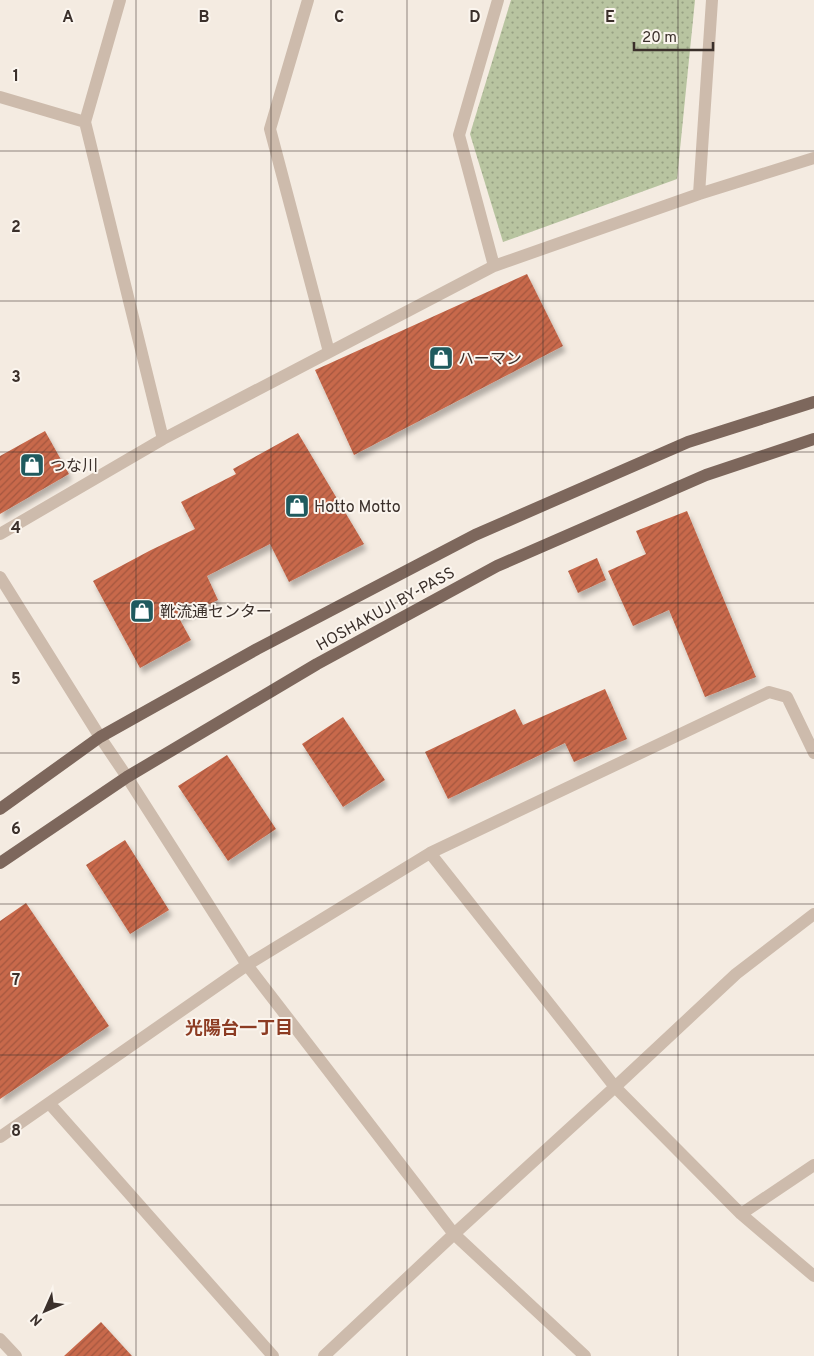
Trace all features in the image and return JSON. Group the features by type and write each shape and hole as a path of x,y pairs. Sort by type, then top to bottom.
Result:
{"main road":[{"name":"HOSHAKUJI BY-PASS","path":"0,809 100,737 257,649 475,536 688,442 814,402"},
{"name":"HOSHAKUJI BY-PASS","path":"0,863 127,776 317,664 496,566 706,475 814,439"}],"street":[{"path":"120,0 85,122 163,439"},
{"path":"308,0 270,129 329,352"},
{"path":"494,266 459,135 498,0"},
{"path":"699,194 712,0"},
{"path":"0,96 85,122"},
{"path":"0,534 163,439 494,266 699,194 814,158"},
{"path":"0,577 100,737 247,964 454,1234 585,1356"},
{"path":"0,1137 247,964 430,853 769,692 786,697 814,753"},
{"path":"430,853 615,1087 741,1214 814,1276"},
{"path":"324,1356 736,974 814,914"},
{"path":"49,1103 273,1356"},
{"path":"741,1214 814,1165"},
{"path":"0,1339 16,1356"}],"green space":[{"path":"511,0 695,0 677,179 503,242 470,134"}],"building":[{"name":"ハーマン","path":"527,274 563,346 354,455 315,370"},
{"name":"つな川","path":"45,431 69,474 0,514 0,456"},
{"path":"298,433 364,544 289,582 270,544 207,576 218,600 179,618 191,640 140,668 93,581 195,529 181,502 236,474 233,469"},
{"path":"687,511 756,677 705,697 669,610 633,626 608,571 646,554 636,531"},
{"path":"597,558 606,580 578,593 568,571"},
{"path":"605,689 627,739 574,762 565,743 448,799 425,752 515,709 523,725"},
{"path":"343,717 385,780 343,807 302,744"},
{"path":"227,755 276,829 228,861 178,786"},
{"path":"125,840 169,910 130,934 86,865"},
{"path":"26,903 109,1026 0,1099 0,921"},
{"path":"101,1322 132,1356 64,1356"}],"place":[{"name":"ハーマン","path":"441,358"},
{"name":"つな川","path":"32,465"},
{"name":"Hotto Motto","path":"297,506"},
{"name":"靴流通センター","path":"142,611"}],"district":[{"name":"光陽台一丁目","path":"239,1028"}]}
